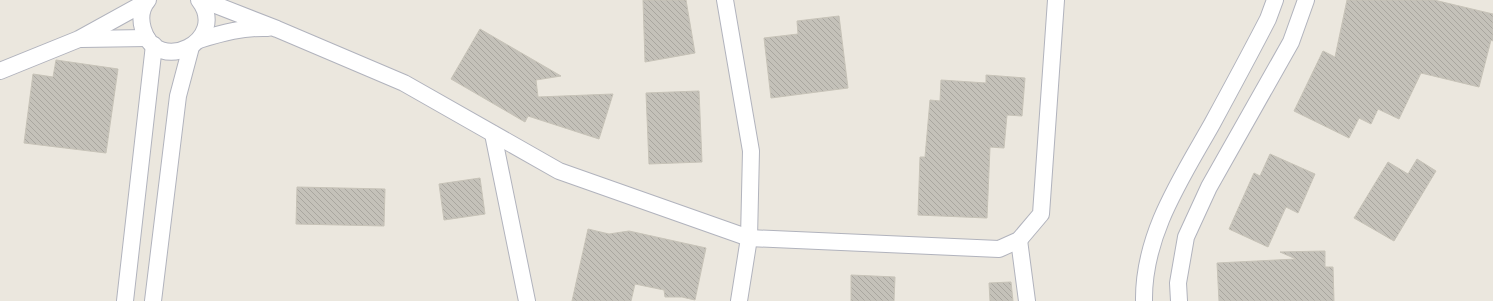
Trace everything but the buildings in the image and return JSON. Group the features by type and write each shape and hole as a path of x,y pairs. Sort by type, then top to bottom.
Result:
{"street":[{"path":"153,301 178,96 195,44 204,31 206,21 205,11 199,0"},
{"path":"203,0 277,29 404,84 559,171 749,238 999,249 1019,240 1041,214 1056,0"},
{"path":"725,0 752,151 749,238 740,301"},
{"path":"1144,301 1144,283 1152,241 1168,203 1268,19 1275,0"},
{"path":"1179,301 1178,283 1186,237 1209,187 1291,42 1306,0"},
{"path":"147,1 142,12 141,24 151,42 160,49 171,52 181,51 224,32 254,28 277,29"},
{"path":"0,71 79,39 147,1"},
{"path":"79,39 151,42"},
{"path":"125,301 151,42"},
{"path":"493,134 527,301"},
{"path":"1019,240 1027,301"}]}
